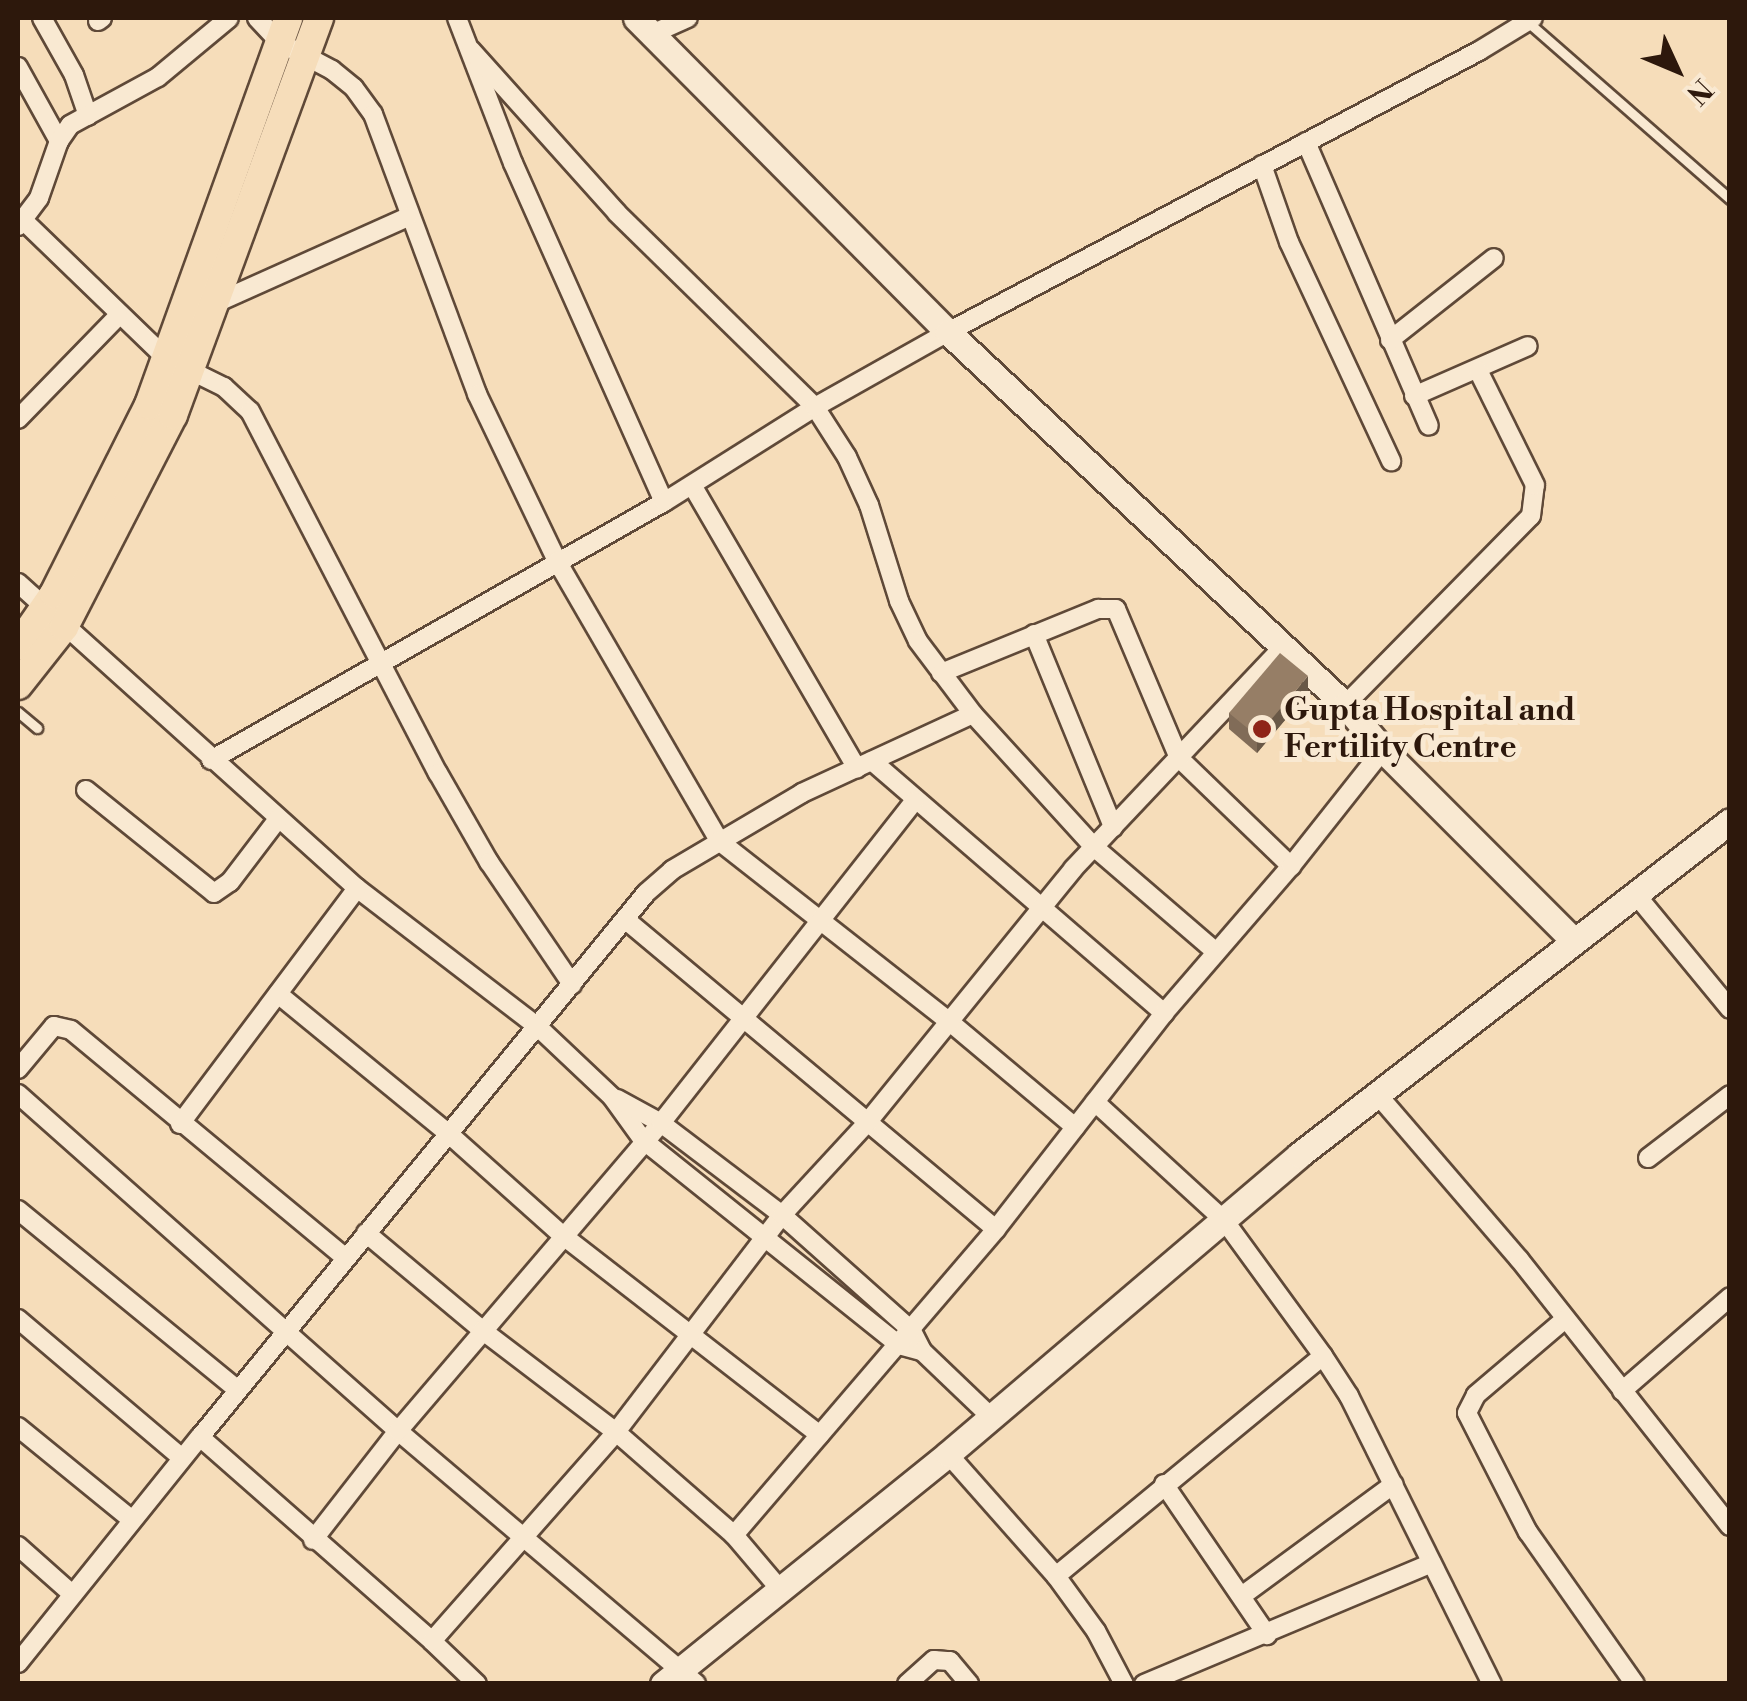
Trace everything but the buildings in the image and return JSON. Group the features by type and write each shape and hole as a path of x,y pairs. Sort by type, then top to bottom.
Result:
{"main road":[{"path":"18,685 53,618 149,405 180,364 214,304 253,188 320,18"},
{"path":"180,364 181,318 284,30"},
{"path":"18,646 53,618"}],"street":[{"path":"42,18 74,76 88,116"},
{"path":"230,18 158,77 70,125 59,141 39,198 21,224 118,316 180,364 224,387 250,411 384,662 438,773 489,862 572,984"},
{"path":"256,18 284,30 306,57 354,88 373,114 408,217 477,394 558,561 720,840 951,1023 1075,1128"},
{"path":"457,18 513,163 664,502"},
{"path":"645,25 688,18"},
{"path":"211,760 692,486 816,407 948,332 1531,20"},
{"path":"645,25 948,332 1344,706 1572,939"},
{"path":"471,50 618,213 816,407 848,457 869,505 898,601 941,673 973,714 1094,846 1216,952"},
{"path":"18,68 59,141"},
{"path":"1306,142 1429,426"},
{"path":"1262,165 1290,242 1391,460"},
{"path":"181,318 408,217"},
{"path":"1390,340 1494,258"},
{"path":"18,418 118,316"},
{"path":"1414,396 1528,346"},
{"path":"1344,706 1531,516 1536,485 1478,370"},
{"path":"692,486 864,764 1042,908 1164,1014"},
{"path":"18,583 357,888 538,1027 612,1096 644,1140 763,1240 922,1351 992,1418"},
{"path":"941,673 1098,609 1116,609 1179,758 1291,866"},
{"path":"1034,634 1113,826"},
{"path":"432,1641 616,1432 782,1215 866,1124 1094,846 1283,647"},
{"path":"18,1664 181,1456 646,893 672,870 720,840 864,764 973,714"},
{"path":"734,1534 996,1230 1164,1014 1291,866 1383,750"},
{"path":"86,790 214,892 230,882 278,819"},
{"path":"313,1540 398,1430 661,1123 824,922 914,802"},
{"path":"18,1094 398,1430 525,1536 680,1678 778,1588 992,1418 1377,1094 1572,939 1637,896 1730,821"},
{"path":"180,1124 357,888"},
{"path":"1637,896 1730,1009"},
{"path":"626,920 741,1021 996,1230"},
{"path":"278,994 449,1134 562,1235 820,1435"},
{"path":"18,1069 54,1026 70,1030 346,1258"},
{"path":"1377,1094 1519,1258 1730,1526"},
{"path":"1648,1158 1730,1094"},
{"path":"612,1096 661,1123 782,1215 905,1338"},
{"path":"1095,1102 1224,1220 1323,1356 1394,1484 1492,1684"},
{"path":"18,1210 237,1388"},
{"path":"366,1233 482,1330 616,1432 734,1534 778,1588"},
{"path":"1622,1392 1730,1297"},
{"path":"18,1319 181,1456"},
{"path":"1564,1320 1476,1395 1466,1413 1528,1532 1635,1684"},
{"path":"1056,1576 1323,1356"},
{"path":"18,1427 130,1519"},
{"path":"200,1437 476,1684"},
{"path":"948,1454 1056,1576 1096,1631 1124,1684"},
{"path":"1164,1484 1267,1636"},
{"path":"1242,1595 1394,1484"},
{"path":"18,1546 71,1593"},
{"path":"1144,1684 1267,1636 1432,1563"},
{"path":"907,1684 934,1660 950,1661 969,1684"}],"lane":[{"path":"1531,20 1730,199"},
{"path":"18,712 37,728"}],"place":[{"name":"Gupta Hospital and Fertility Centre","path":"1262,729"}]}
